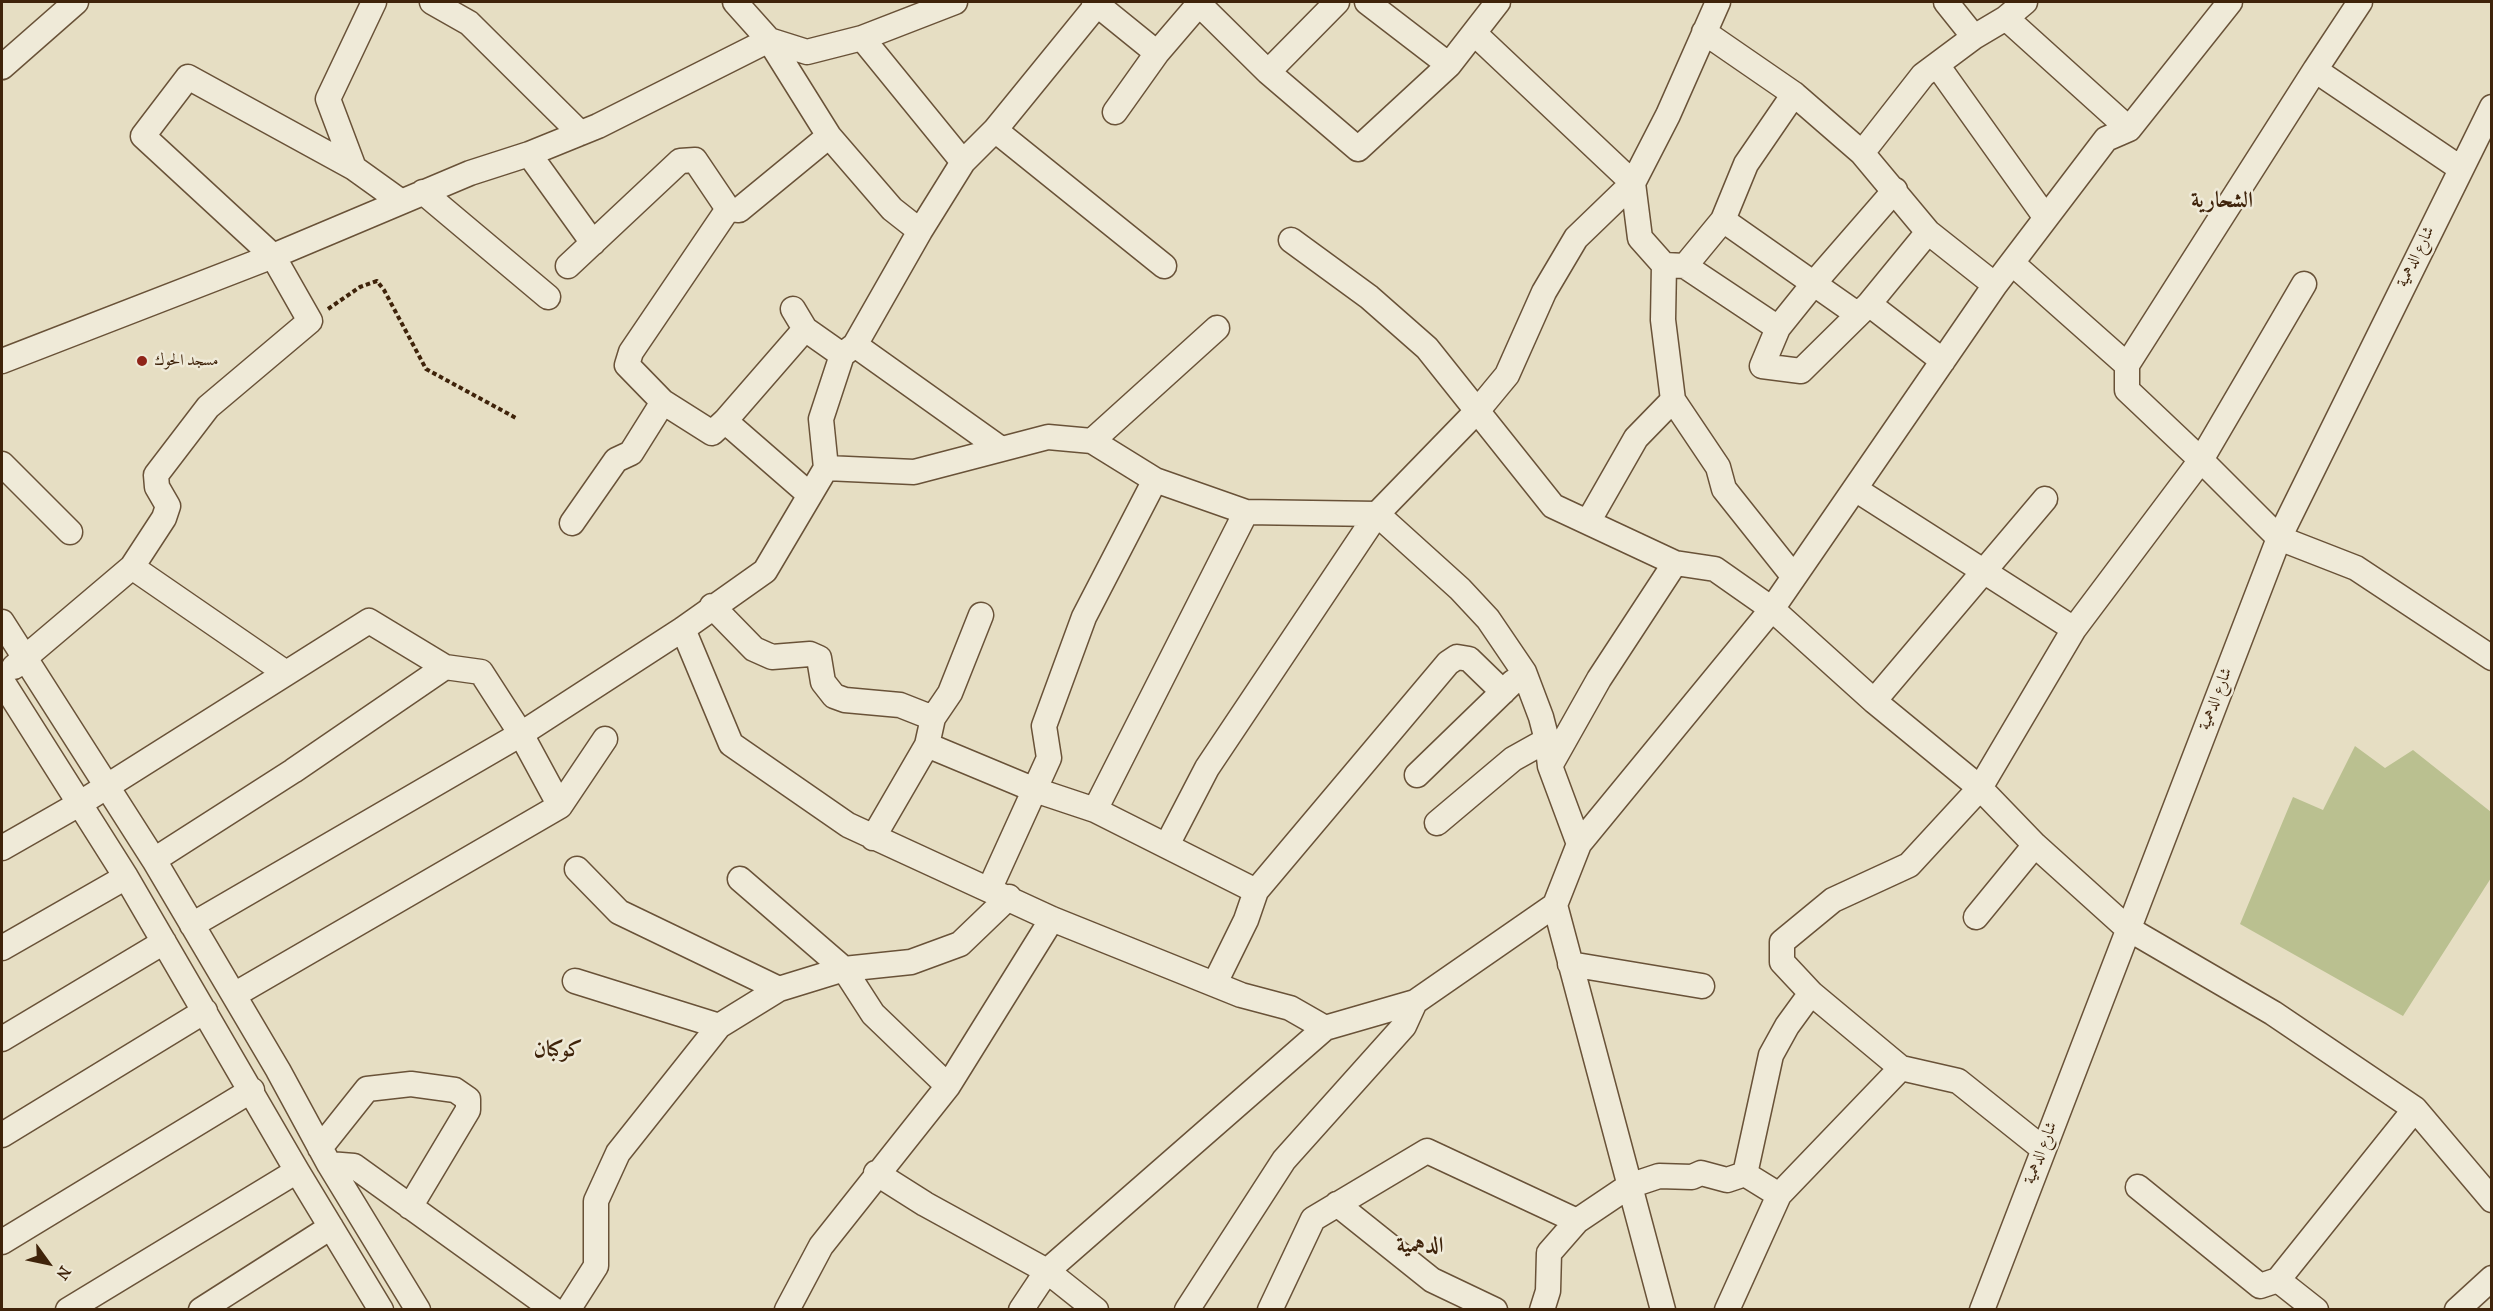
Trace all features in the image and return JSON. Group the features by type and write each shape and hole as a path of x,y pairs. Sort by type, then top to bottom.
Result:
{"street":[{"path":"2,67 76,2"},
{"path":"354,168 328,99 374,2"},
{"path":"432,2 469,23 580,133"},
{"path":"735,2 769,40 829,136 892,210 920,231"},
{"path":"2,361 273,256 470,172 529,154 598,126 769,40 807,52 862,38 955,2"},
{"path":"1269,72 1337,2"},
{"path":"1367,2 1449,65"},
{"path":"1115,112 1157,53 1198,3 1269,72 1358,149 1449,65 1498,2"},
{"path":"1167,845 1207,768 1377,514 1478,410 1507,375 1544,292 1576,238 1634,183 1668,115 1718,2"},
{"path":"1946,2 1974,37"},
{"path":"1862,153 1923,75 1974,37 2006,18 2025,2"},
{"path":"1021,1310 1047,1271 1325,1028 1415,1002 1555,905 1579,844 1772,609 1995,285 2106,139 2129,129 2230,2"},
{"path":"2360,2 2127,365 2127,390 2279,538 2356,568 2492,658"},
{"path":"192,925 521,734 683,629 712,606 765,571 826,468 821,419 849,350 963,162 995,130 1095,4 1157,53"},
{"path":"2006,18 2129,129"},
{"path":"1704,32 1794,94 1862,153 1928,232 1995,285"},
{"path":"1474,33 1634,183 1640,238 1674,265 1778,328"},
{"path":"862,38 963,162"},
{"path":"1937,65 2046,218"},
{"path":"2315,70 2460,168"},
{"path":"2,675 26,660 132,567 165,518 168,506 157,487 156,475 208,407 310,321 273,256 143,136 188,77 354,168 400,201"},
{"path":"1794,94 1746,164 1723,220 1674,265 1663,320 1673,400 1718,467 1724,489 1794,577"},
{"name":"شارع الدهمية","path":"1982,1310 2042,1148 2279,538 2492,107"},
{"path":"995,130 1164,266"},
{"path":"728,209 739,210 829,136"},
{"path":"529,154 593,243"},
{"path":"568,266 681,161 695,160 728,209"},
{"path":"1895,190 1778,328 1762,366 1801,371 1863,309 1928,232"},
{"path":"423,192 548,297"},
{"path":"728,209 631,352 627,365 663,402 712,433 725,421 799,319 1001,449"},
{"path":"1723,220 1815,282 1863,309 1943,361"},
{"path":"1291,240 1369,297 1426,348 1553,506 1675,563 1715,569 1772,609 1874,701 1980,789 2035,845 2127,928 2273,1012 2415,1109 2492,1200"},
{"path":"2012,263 2127,365"},
{"path":"2042,1148 1958,1082 1901,1068 1811,993 1782,962 1782,942 1833,900 1908,865 1980,789 2074,629 2201,460 2304,284"},
{"path":"1092,441 1217,328"},
{"path":"1588,522 1636,438 1673,400"},
{"path":"572,523 616,460 632,453 663,402"},
{"path":"725,421 810,495"},
{"path":"826,468 914,472 1048,437 1092,441 1155,480 1246,512 1377,514 1460,589 1488,619 1524,672 1547,740 1550,766 1579,844"},
{"path":"2,464 70,532"},
{"path":"568,1310 596,1266 596,1201 618,1153 719,1026 779,989 844,969 911,962 960,944 999,894 1035,790 1049,758 1044,726 1084,617 1155,480"},
{"path":"1855,489 2074,629"},
{"path":"1874,701 2045,499"},
{"path":"1095,810 1246,512"},
{"path":"1550,766 1599,679 1675,563"},
{"path":"132,567 286,673"},
{"path":"712,606 754,649 772,657 810,654 819,658 823,682 834,696 845,700 900,705 933,718"},
{"path":"873,838 927,745 933,718 950,693 981,615"},
{"path":"2,848 79,804 369,621 445,667 481,672 521,734 560,806"},
{"path":"2,622 154,860 234,995 324,1156 418,1310"},
{"path":"683,629 731,744 848,825 1052,919 1241,995 1290,1008 1325,1028"},
{"path":"1215,983 1246,920 1256,891 1448,663 1457,657 1469,659 1503,692"},
{"path":"154,860 293,771 445,667"},
{"path":"1417,776 1524,672"},
{"path":"2,681 126,877 331,1227 372,1306"},
{"path":"234,995 560,806 605,739"},
{"path":"1437,823 1513,759 1547,740"},
{"path":"927,745 1035,790 1095,810 1256,891"},
{"path":"1976,917 2035,845"},
{"path":"576,869 619,912 779,989"},
{"path":"2,948 126,877"},
{"path":"740,879 844,969 873,1014 948,1086"},
{"path":"1555,905 1663,1310"},
{"path":"787,1310 821,1246 876,1173 948,1086 1052,919"},
{"path":"2,1038 164,942"},
{"path":"1570,964 1702,986"},
{"path":"575,981 719,1026"},
{"path":"1745,1174 1771,1055 1787,1026 1811,993"},
{"path":"1187,1310 1284,1160 1404,1026 1415,1002"},
{"path":"2,1135 205,1011"},
{"path":"1727,1310 1779,1195 1901,1068"},
{"path":"324,1156 367,1089 411,1084 455,1090 468,1099 468,1110 410,1207"},
{"path":"2,1242 252,1090"},
{"path":"2138,1187 2260,1286 2278,1280 2415,1109"},
{"path":"1270,1310 1313,1219 1427,1151 1578,1221"},
{"path":"324,1156 354,1166 554,1310"},
{"path":"68,1310 297,1172"},
{"path":"876,1173 1047,1271 1096,1310"},
{"path":"1542,1310 1548,1291 1548,1253 1578,1221 1629,1186 1659,1176 1692,1177 1701,1173 1727,1180 1745,1174"},
{"path":"1745,1174 1779,1195"},
{"path":"1337,1204 1432,1280 1495,1310"},
{"path":"201,1310 331,1227"},
{"path":"2457,1310 2492,1278"},
{"path":"2278,1280 2301,1305"}],"path":[{"path":"310,321 360,287 377,281 426,369 516,418"}],"green space":[{"path":"2355,746 2385,768 2413,750 2491,812 2491,878 2403,1016 2240,924 2293,797 2323,810"}],"place":[{"name":"مسجد الحوك","path":"142,361"}],"district":[{"name":"الشحارية","path":"2222,202"},
{"name":"كوكبان","path":"558,1051"},
{"name":"الدهمية","path":"1420,1247"}]}
